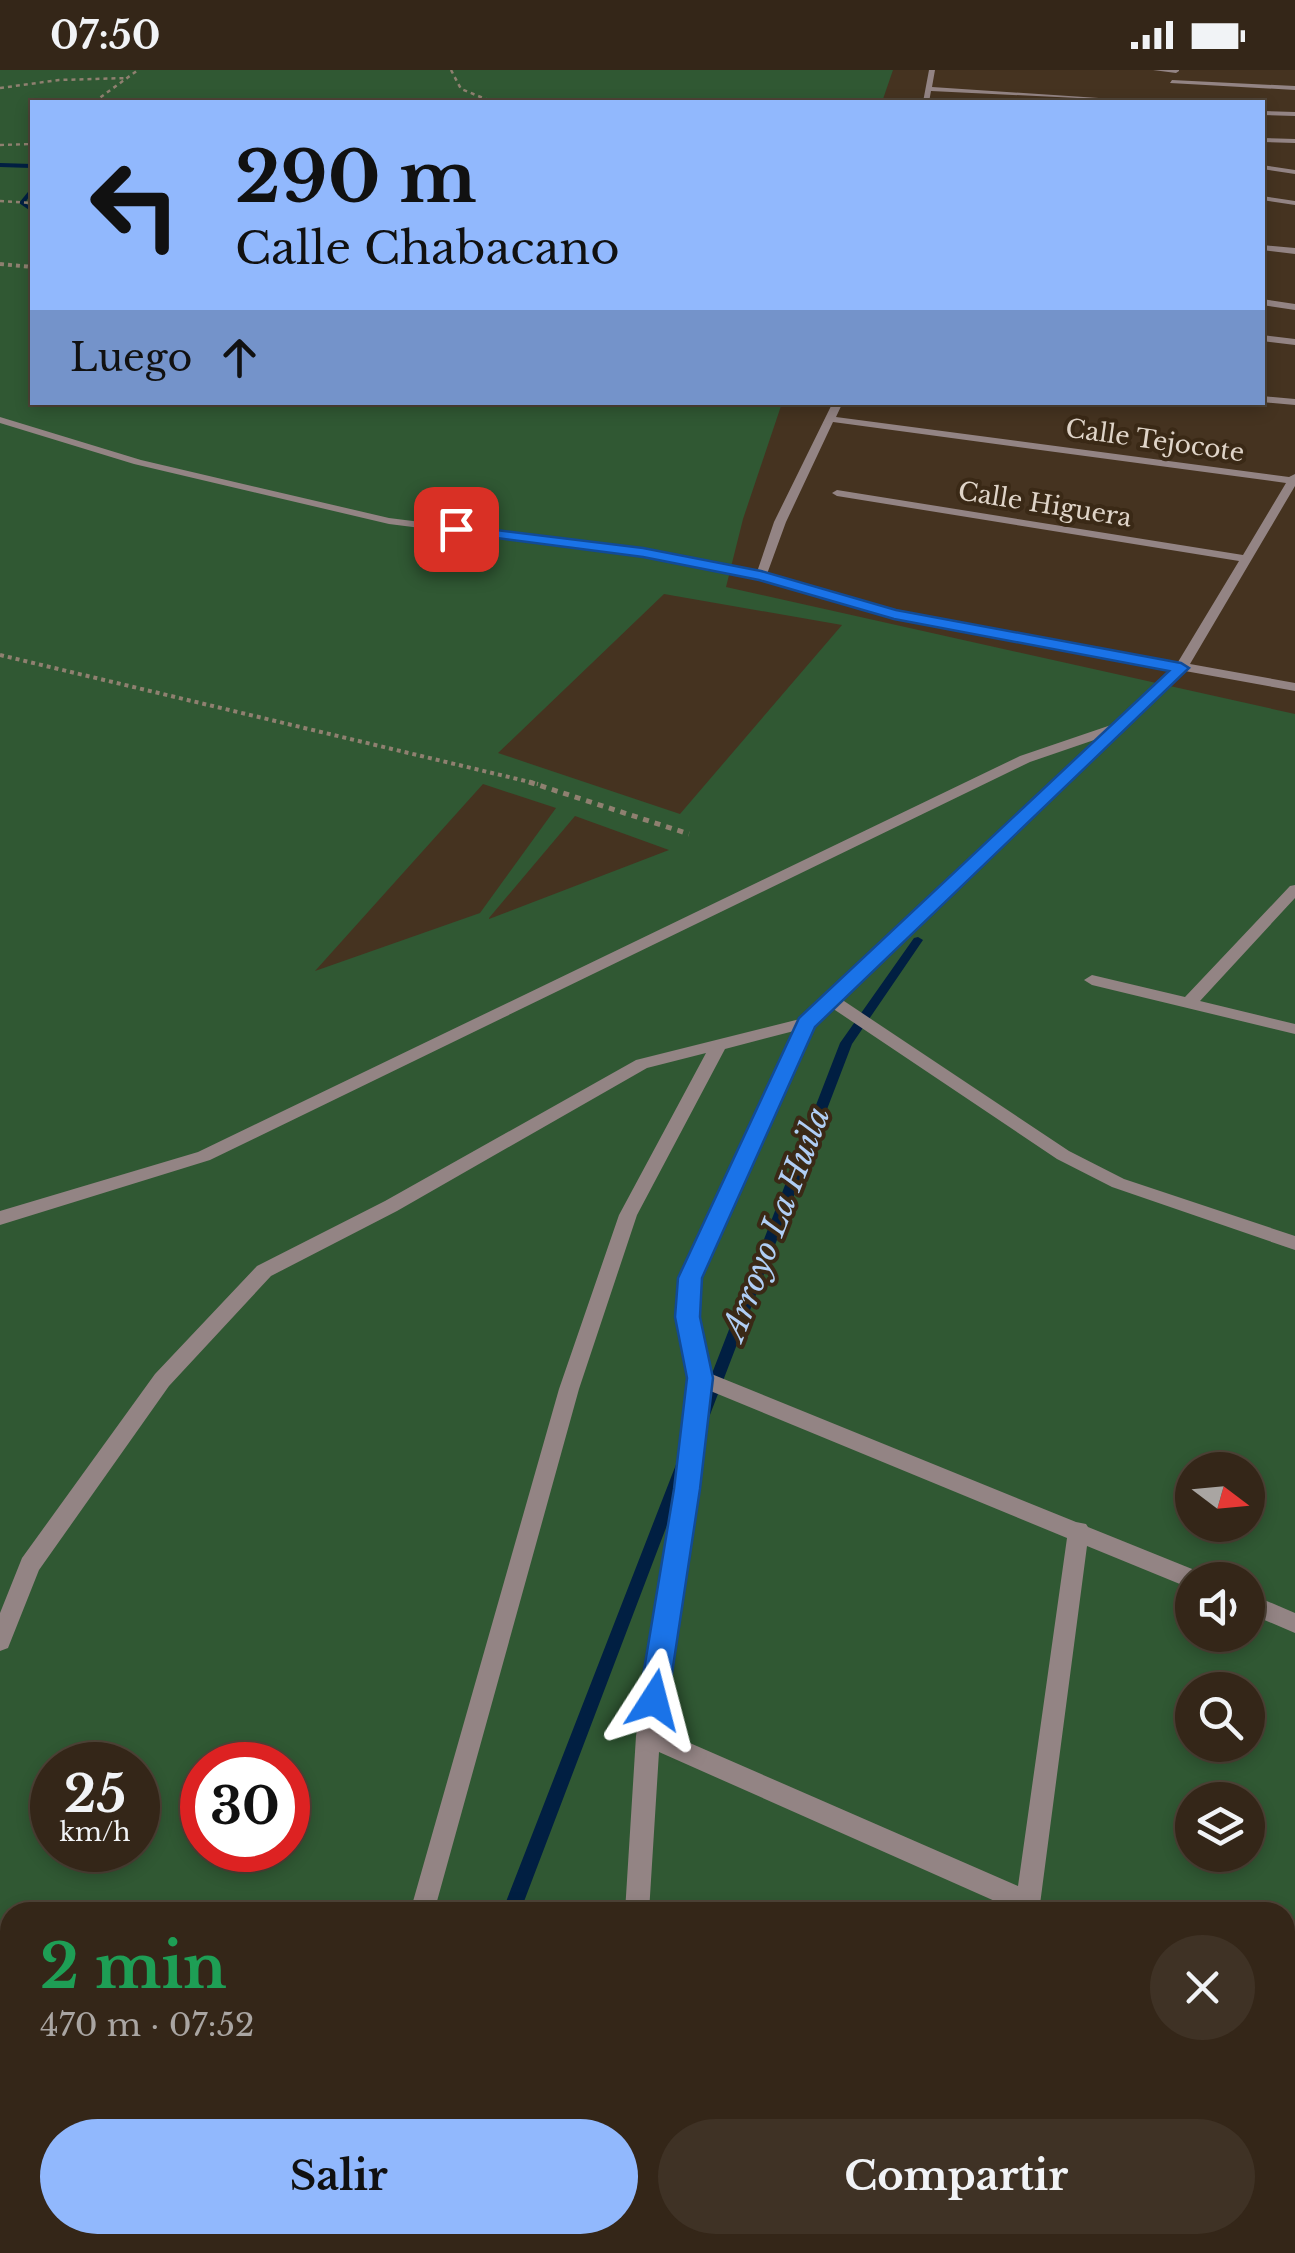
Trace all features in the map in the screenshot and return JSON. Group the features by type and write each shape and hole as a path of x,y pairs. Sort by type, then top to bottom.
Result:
{"street":[{"path":"927,100 932,70"},
{"path":"1156,70 1176,71 1170,92"},
{"path":"1172,82 1295,88"},
{"path":"930,89 1121,100"},
{"path":"1265,112 1295,114"},
{"path":"1265,140 1295,142"},
{"path":"1265,167 1295,172"},
{"path":"1265,198 1295,203"},
{"path":"1265,247 1295,251"},
{"path":"1265,302 1295,307"},
{"path":"1265,338 1295,342"},
{"path":"1265,400 1295,402"},
{"path":"761,576 780,522 837,405"},
{"name":"Calle Tejocote","path":"832,418 1294,479"},
{"path":"0,420 138,462 389,521 643,553 761,576 894,614 1295,686"},
{"path":"637,1902 648,1736 687,1489 700,1378 688,1317 690,1278 806,1023 1181,668 1294,479"},
{"name":"Calle Higuera","path":"837,493 1246,559"},
{"path":"0,1218 204,1156 1025,759 1120,726"},
{"path":"1190,1002 1293,894"},
{"path":"1092,980 1295,1028"},
{"path":"832,1001 1063,1155 1118,1182 1295,1244"},
{"path":"0,1641 30,1565 162,1380 264,1271 391,1206 642,1064 806,1023"},
{"path":"425,1902 569,1389 628,1214 718,1045"},
{"path":"700,1378 1175,1572"},
{"path":"1028,1902 1079,1530"},
{"path":"1265,1611 1295,1624"},
{"path":"648,1736 1014,1902"}],"path":[{"path":"97,100 138,70"},
{"path":"451,70 454,84 462,92 487,100"},
{"path":"0,88 59,80 128,78"},
{"path":"0,145 30,144"},
{"path":"0,201 30,203"},
{"path":"0,264 30,267"},
{"path":"0,654 209,708 475,764 689,834"}],"green space":[{"path":"0,70 893,70 883,100 30,100 30,405 781,405 743,519 726,587 1295,714 1295,1902 0,1902","holes":["664,594 842,625 680,814 498,753","483,784 556,808 480,913 315,971","575,816 669,850 489,919"]}],"waterway":[{"path":"0,165 30,166"},
{"path":"30,192 22,203 30,209"},
{"name":"Arroyo La Huila","path":"701,1420 846,1043 918,940"},
{"name":"Arroyo La Huila","path":"515,1902 684,1462"}],"route":[{"path":"456,529 643,553 761,576 894,614 1181,668 806,1023 690,1278 688,1317 700,1378 654,1700"}]}
